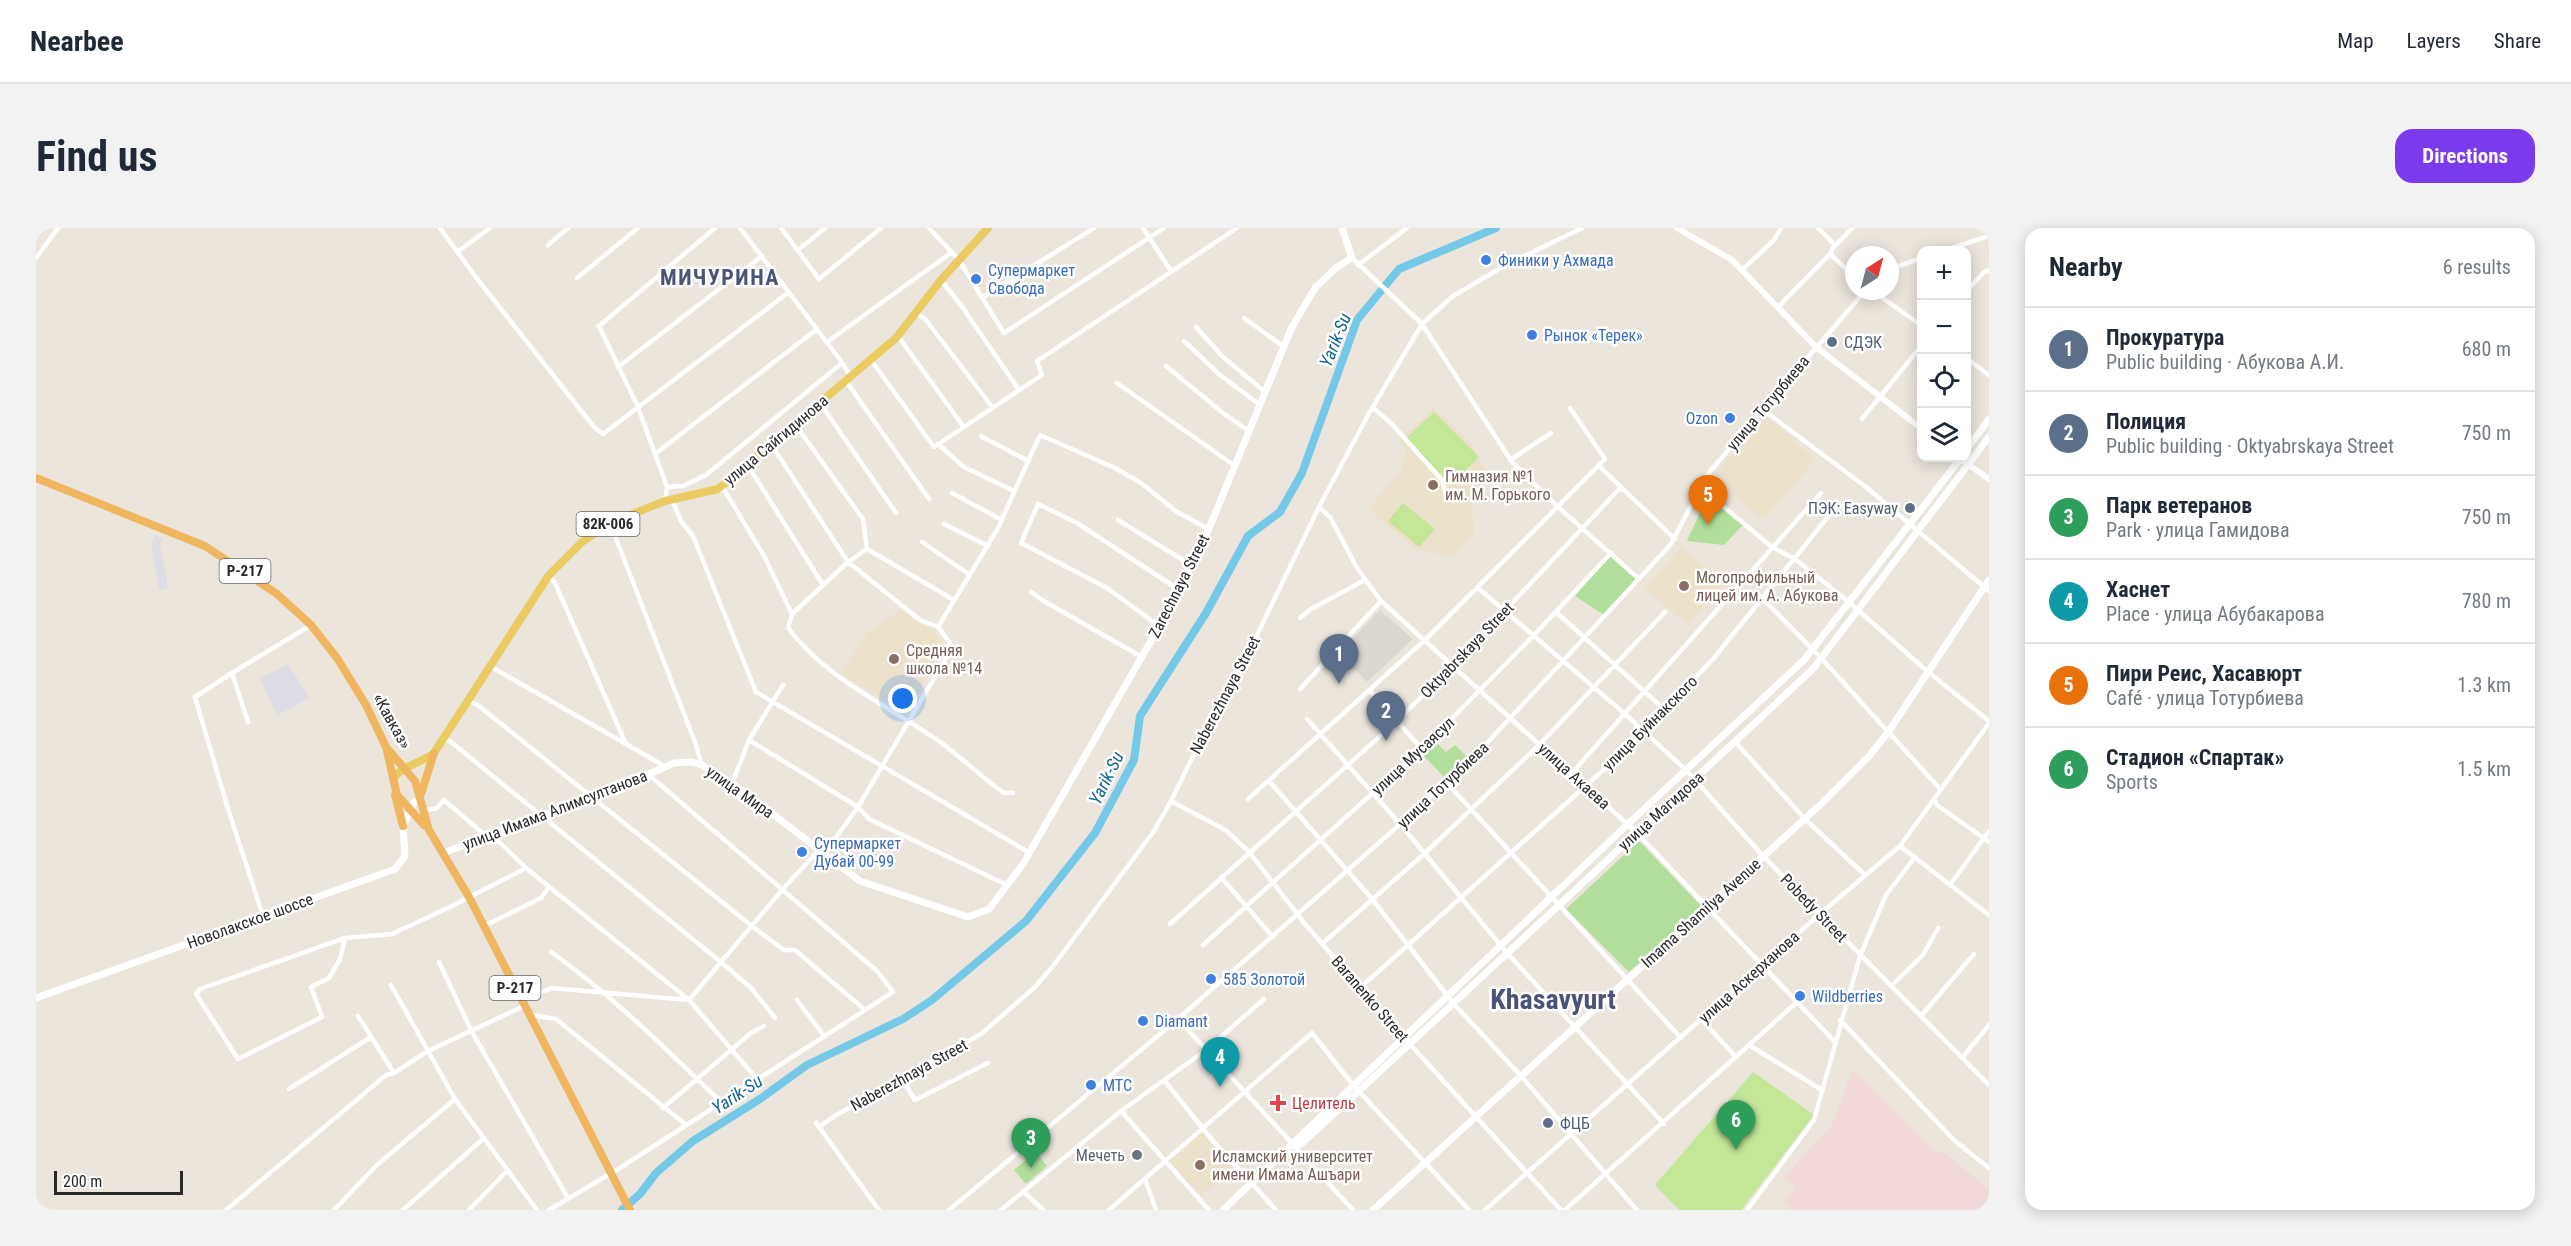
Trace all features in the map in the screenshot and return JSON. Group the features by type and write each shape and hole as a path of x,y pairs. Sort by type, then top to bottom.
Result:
{"highway":[{"name":"«Кавказ»","path":"36,478 205,546 278,594 311,625 338,658 366,705 386,747 415,782 421,795 429,830 469,897 596,1148 630,1210"},
{"name":"Р-217","path":"386,747 403,826"},
{"path":"421,795 434,753"},
{"name":"Р-217","path":"393,783 429,830"}],"main road":[{"name":"улица Сайгидинова","path":"434,753 549,575 582,542 610,523 668,500 718,489 898,335 941,280 988,228"},
{"path":"1342,228 1352,258"},
{"name":"Zarechnaya Street","path":"989,909 1030,853 1142,657 1191,565 1209,529 1292,327 1315,288 1337,267 1352,258"},
{"path":"1971,443 1989,419"},
{"name":"улица Магидова","path":"1223,1210 1353,1085 1453,1003 1636,832 1736,743 1822,659 1989,437"},
{"name":"улица Магидова","path":"1292,1146 1301,1144 1359,1091 1448,996 1813,650 1957,462"},
{"name":"Imama Shamilya Avenue","path":"1373,1210 1805,819 1869,756 1889,731 1927,671 1986,589 1989,580"},
{"name":"82К-006","path":"405,769 434,753"},
{"name":"улица Мира","path":"666,767 683,761 702,765 732,784 861,881 968,918 989,909"},
{"name":"улица Имама Алимсултанова","path":"443,853 666,767"},
{"path":"393,783 398,772 405,769"},
{"path":"409,804 421,795"},
{"name":"Новолакское шоссе","path":"36,998 395,869 405,856 403,826 409,804"}],"street":[{"path":"36,258 58,228"},
{"path":"440,228 594,427 603,434 789,292"},
{"path":"458,252 490,228"},
{"path":"548,245 568,228"},
{"path":"577,278 638,228"},
{"path":"715,228 599,326 638,407 667,487 668,500 693,536 756,692 1030,853"},
{"path":"740,228 842,363 848,379 929,500"},
{"path":"781,228 819,279 881,228"},
{"path":"798,250 825,228"},
{"path":"929,228 959,261 1004,333 1164,228"},
{"path":"981,298 1094,228"},
{"path":"1143,228 1172,272"},
{"path":"935,445 1042,375 1037,361 1237,228"},
{"path":"1358,264 1407,228"},
{"name":"Naberezhnaya Street","path":"879,1210 818,1125 981,1034 1035,987 1053,966 1147,840 1171,801 1221,699 1257,635 1319,507 1422,324 1453,296 1506,265 1582,228"},
{"path":"1677,228 1724,254 1816,347 1917,425"},
{"path":"1742,270 1775,239 1781,228"},
{"path":"1818,228 1835,246"},
{"path":"1778,307 1852,228"},
{"path":"1958,246 1989,236"},
{"path":"827,342 952,252"},
{"path":"1830,254 1845,268"},
{"path":"618,367 762,256"},
{"path":"1352,258 1422,324 1510,460 1557,506 1639,579"},
{"path":"1899,266 1917,260"},
{"path":"1971,287 1989,270"},
{"path":"941,280 1019,390"},
{"name":"улица Тотурбиева","path":"950,1210 1178,1019 1401,825 1511,719 1675,539 1707,475 1857,300"},
{"path":"1886,300 1917,322"},
{"path":"917,313 926,320 993,408"},
{"path":"1244,318 1284,347"},
{"path":"1196,327 1223,357 1265,392"},
{"path":"655,454 817,329"},
{"path":"898,335 963,426"},
{"path":"1184,341 1220,375 1260,405"},
{"path":"1862,419 1917,351"},
{"path":"871,360 935,445 964,467 1014,491"},
{"path":"1971,362 1989,375"},
{"path":"667,487 683,486 706,475 842,363"},
{"path":"1166,366 1223,413 1249,430"},
{"path":"1117,383 1235,466"},
{"path":"820,403 896,513"},
{"path":"1373,408 1390,422 1442,480 1447,497"},
{"path":"1248,800 1425,640 1605,459 1570,408"},
{"path":"1762,409 1866,487 1986,589"},
{"path":"795,424 862,519 867,549"},
{"path":"1510,460 1551,433"},
{"path":"938,627 1002,520 1041,435 1115,468 1141,483 1177,512 1209,529"},
{"path":"981,436 1028,461"},
{"path":"689,1000 782,890 822,852 858,807 946,658 950,643 938,627 920,620 848,562 771,444"},
{"path":"1966,462 1989,479"},
{"path":"747,464 823,585"},
{"path":"1599,465 1675,539"},
{"name":"Oktyabrskaya Street","path":"1170,924 1397,721 1453,666 1621,487"},
{"path":"1701,488 1772,547 1795,559 1850,603 1989,722"},
{"path":"718,489 724,491 764,556 792,614"},
{"path":"952,493 1002,520"},
{"path":"1571,774 1821,493"},
{"path":"1159,626 1107,588 1021,543 1038,504 1077,523 1178,589"},
{"name":"улица Акаева","path":"1319,507 1335,526 1365,580 1382,601 1628,824 1836,1043"},
{"name":"улица Буйнакского","path":"1360,988 1585,786 1665,710 1713,659 1835,508"},
{"path":"1118,520 1191,565"},
{"path":"610,523 702,765"},
{"path":"944,524 988,546"},
{"path":"922,542 970,575"},
{"path":"867,549 848,562 792,614 788,628 803,648 826,669 944,745 1004,794 1013,793"},
{"path":"867,549 954,600"},
{"name":"улица Мусаясул","path":"1203,945 1422,749 1611,553"},
{"path":"549,575 626,744"},
{"path":"1300,618 1311,609 1365,580"},
{"name":"Pobedy Street","path":"1478,588 1625,714 1686,771 1763,856 1989,1085"},
{"path":"1031,592 1142,657"},
{"path":"1761,597 1822,659 1941,790"},
{"path":"1300,689 1382,601"},
{"path":"1556,612 1665,710"},
{"path":"1322,944 1473,809 1616,666 1665,612"},
{"path":"263,916 195,697 311,625"},
{"path":"490,666 666,767"},
{"path":"232,673 248,722"},
{"path":"732,784 749,740 774,704 783,685"},
{"path":"1370,691 1422,749"},
{"path":"468,700 479,706 753,927 784,950 795,950 865,1010"},
{"path":"1307,719 1401,825 1508,953 1664,1124"},
{"name":"улица Аскерханова","path":"1485,1210 1900,846 1989,722"},
{"path":"445,737 540,817 722,963 751,988 775,1018"},
{"path":"749,740 858,807 869,819 1007,885"},
{"path":"1736,743 1805,819 1865,875"},
{"path":"549,1210 620,1168 893,992 877,971 649,775"},
{"path":"1270,782 1373,900 1453,1003 1521,1076 1637,1210"},
{"path":"1447,783 1681,1038"},
{"path":"1934,799 1937,805 1987,840"},
{"path":"427,810 437,808 444,800 489,836 689,1000 757,1079"},
{"name":"Baranenko Street","path":"1171,801 1227,831 1250,853 1298,915 1360,988 1563,1210"},
{"path":"1950,885 1987,840 1989,831"},
{"path":"1900,846 1989,915"},
{"path":"1748,1209 1814,1120 1836,1043 1840,1020 1860,956 1886,895 1915,857"},
{"path":"345,938 340,959 329,978 311,987 322,1017 238,1059 196,994 200,989 345,938 392,934 526,868"},
{"path":"1221,878 1245,908 1273,937"},
{"path":"484,926 541,898 549,887"},
{"path":"1892,986 1923,955 1938,928"},
{"path":"551,952 601,991 721,1102"},
{"path":"1921,1016 1974,954"},
{"path":"440,962 472,1032 567,1198"},
{"path":"391,985 455,1100 537,1210"},
{"path":"226,1210 386,1075 524,1006 552,988 689,1000"},
{"path":"1001,1210 1121,1111 1206,1050 1264,999"},
{"path":"797,1000 824,1036"},
{"path":"1563,1210 1664,1124 1797,1002"},
{"path":"524,1006 556,1018 686,1125"},
{"path":"358,1016 394,1073"},
{"path":"1178,1019 1353,1210"},
{"path":"1702,1020 1736,1057"},
{"path":"1840,1020 1955,1140 1989,1168"},
{"path":"1962,1058 1989,1025"},
{"path":"663,1108 751,1033 764,1026"},
{"path":"1109,1210 1312,1033 1353,1085 1469,1210"},
{"path":"289,1089 371,1037"},
{"path":"1749,1045 1822,1089"},
{"path":"902,1079 915,1101 988,1063"},
{"path":"1164,1080 1276,1210"},
{"path":"334,1210 377,1165 455,1100"},
{"path":"1121,1111 1209,1210"},
{"path":"404,1210 484,1138"},
{"path":"469,1210 508,1170"},
{"path":"1145,1179 1156,1210"},
{"path":"1023,1191 1043,1210"}],"shaded area":[{"name":"Гимназия №1 им. М. Горького","path":"1433,408 1466,438 1485,467 1472,498 1474,534 1453,556 1426,552 1413,547 1368,509 1401,471 1406,449 1398,441"},
{"path":"1764,415 1816,459 1763,520 1714,479"},
{"path":"155,535 163,539 160,545 168,588 159,590 151,544"},
{"name":"Могопрофильный лицей им. А. Абукова","path":"1681,547 1724,584 1687,625 1645,588"},
{"name":"Средняя школа №14","path":"902,610 938,636 945,645 906,714 841,673 867,633"},
{"path":"1380,610 1413,639 1367,682 1339,653"},
{"path":"288,664 310,698 277,715 260,679"},
{"path":"1853,1069 1936,1153 1942,1151 1989,1189 1989,1210 1793,1210 1784,1201 1796,1188 1784,1177 1832,1125"},
{"name":"Исламский университет имени Имама Ашъари","path":"1198,1128 1232,1169 1199,1197 1168,1161"}],"green space":[{"path":"1434,412 1479,457 1451,485 1405,439"},
{"path":"1708,495 1743,525 1724,545 1687,541"},
{"path":"1403,503 1435,529 1419,547 1388,521"},
{"path":"1611,555 1636,579 1604,615 1575,596"},
{"path":"1436,742 1446,752 1455,745 1467,757 1445,778 1423,755"},
{"path":"1639,841 1701,906 1629,972 1566,909"},
{"path":"1753,1072 1814,1115 1741,1210 1679,1210 1655,1185"},
{"path":"1036,1152 1047,1166 1026,1184 1014,1170"}],"waterway":[{"name":"Yarik-Su","path":"622,1210 640,1194 656,1173 693,1141 760,1099 807,1065 903,1019 932,1000 1026,921 1095,833 1134,760 1140,716 1206,613 1248,536 1280,512 1302,473 1357,320 1399,269 1496,228"}],"place":[{"name":"Финики у Ахмада","path":"1486,260"},
{"name":"Супермаркет Свобода","path":"976,279"},
{"name":"Рынок «Терек»","path":"1532,335"},
{"name":"СДЭК","path":"1832,342"},
{"name":"Ozon","path":"1730,418"},
{"name":"Гимназия №1 им. М. Горького","path":"1433,485"},
{"name":"ПЭК: Easyway","path":"1910,508"},
{"name":"Пири Реис, Хасавюрт","path":"1708,525"},
{"name":"Могопрофильный лицей им. А. Абукова","path":"1684,586"},
{"name":"Средняя школа №14","path":"894,659"},
{"name":"Прокуратура","path":"1339,684"},
{"name":"Полиция","path":"1386,741"},
{"name":"Супермаркет Дубай 00-99","path":"802,852"},
{"name":"585 Золотой","path":"1211,979"},
{"name":"Wildberries","path":"1800,996"},
{"name":"Diamant","path":"1143,1021"},
{"name":"МТС","path":"1091,1085"},
{"name":"Хаснет","path":"1220,1087"},
{"name":"Целитель","path":"1278,1103"},
{"name":"ФЦБ","path":"1548,1123"},
{"name":"Стадион «Спартак»","path":"1736,1150"},
{"name":"Мечеть","path":"1137,1155"},
{"name":"Исламский университет имени Имама Ашъари","path":"1200,1165"},
{"name":"Парк ветеранов","path":"1031,1168"}],"district":[{"name":"МИЧУРИНА","path":"720,277"},
{"name":"Khasavyurt","path":"1553,999"}]}
